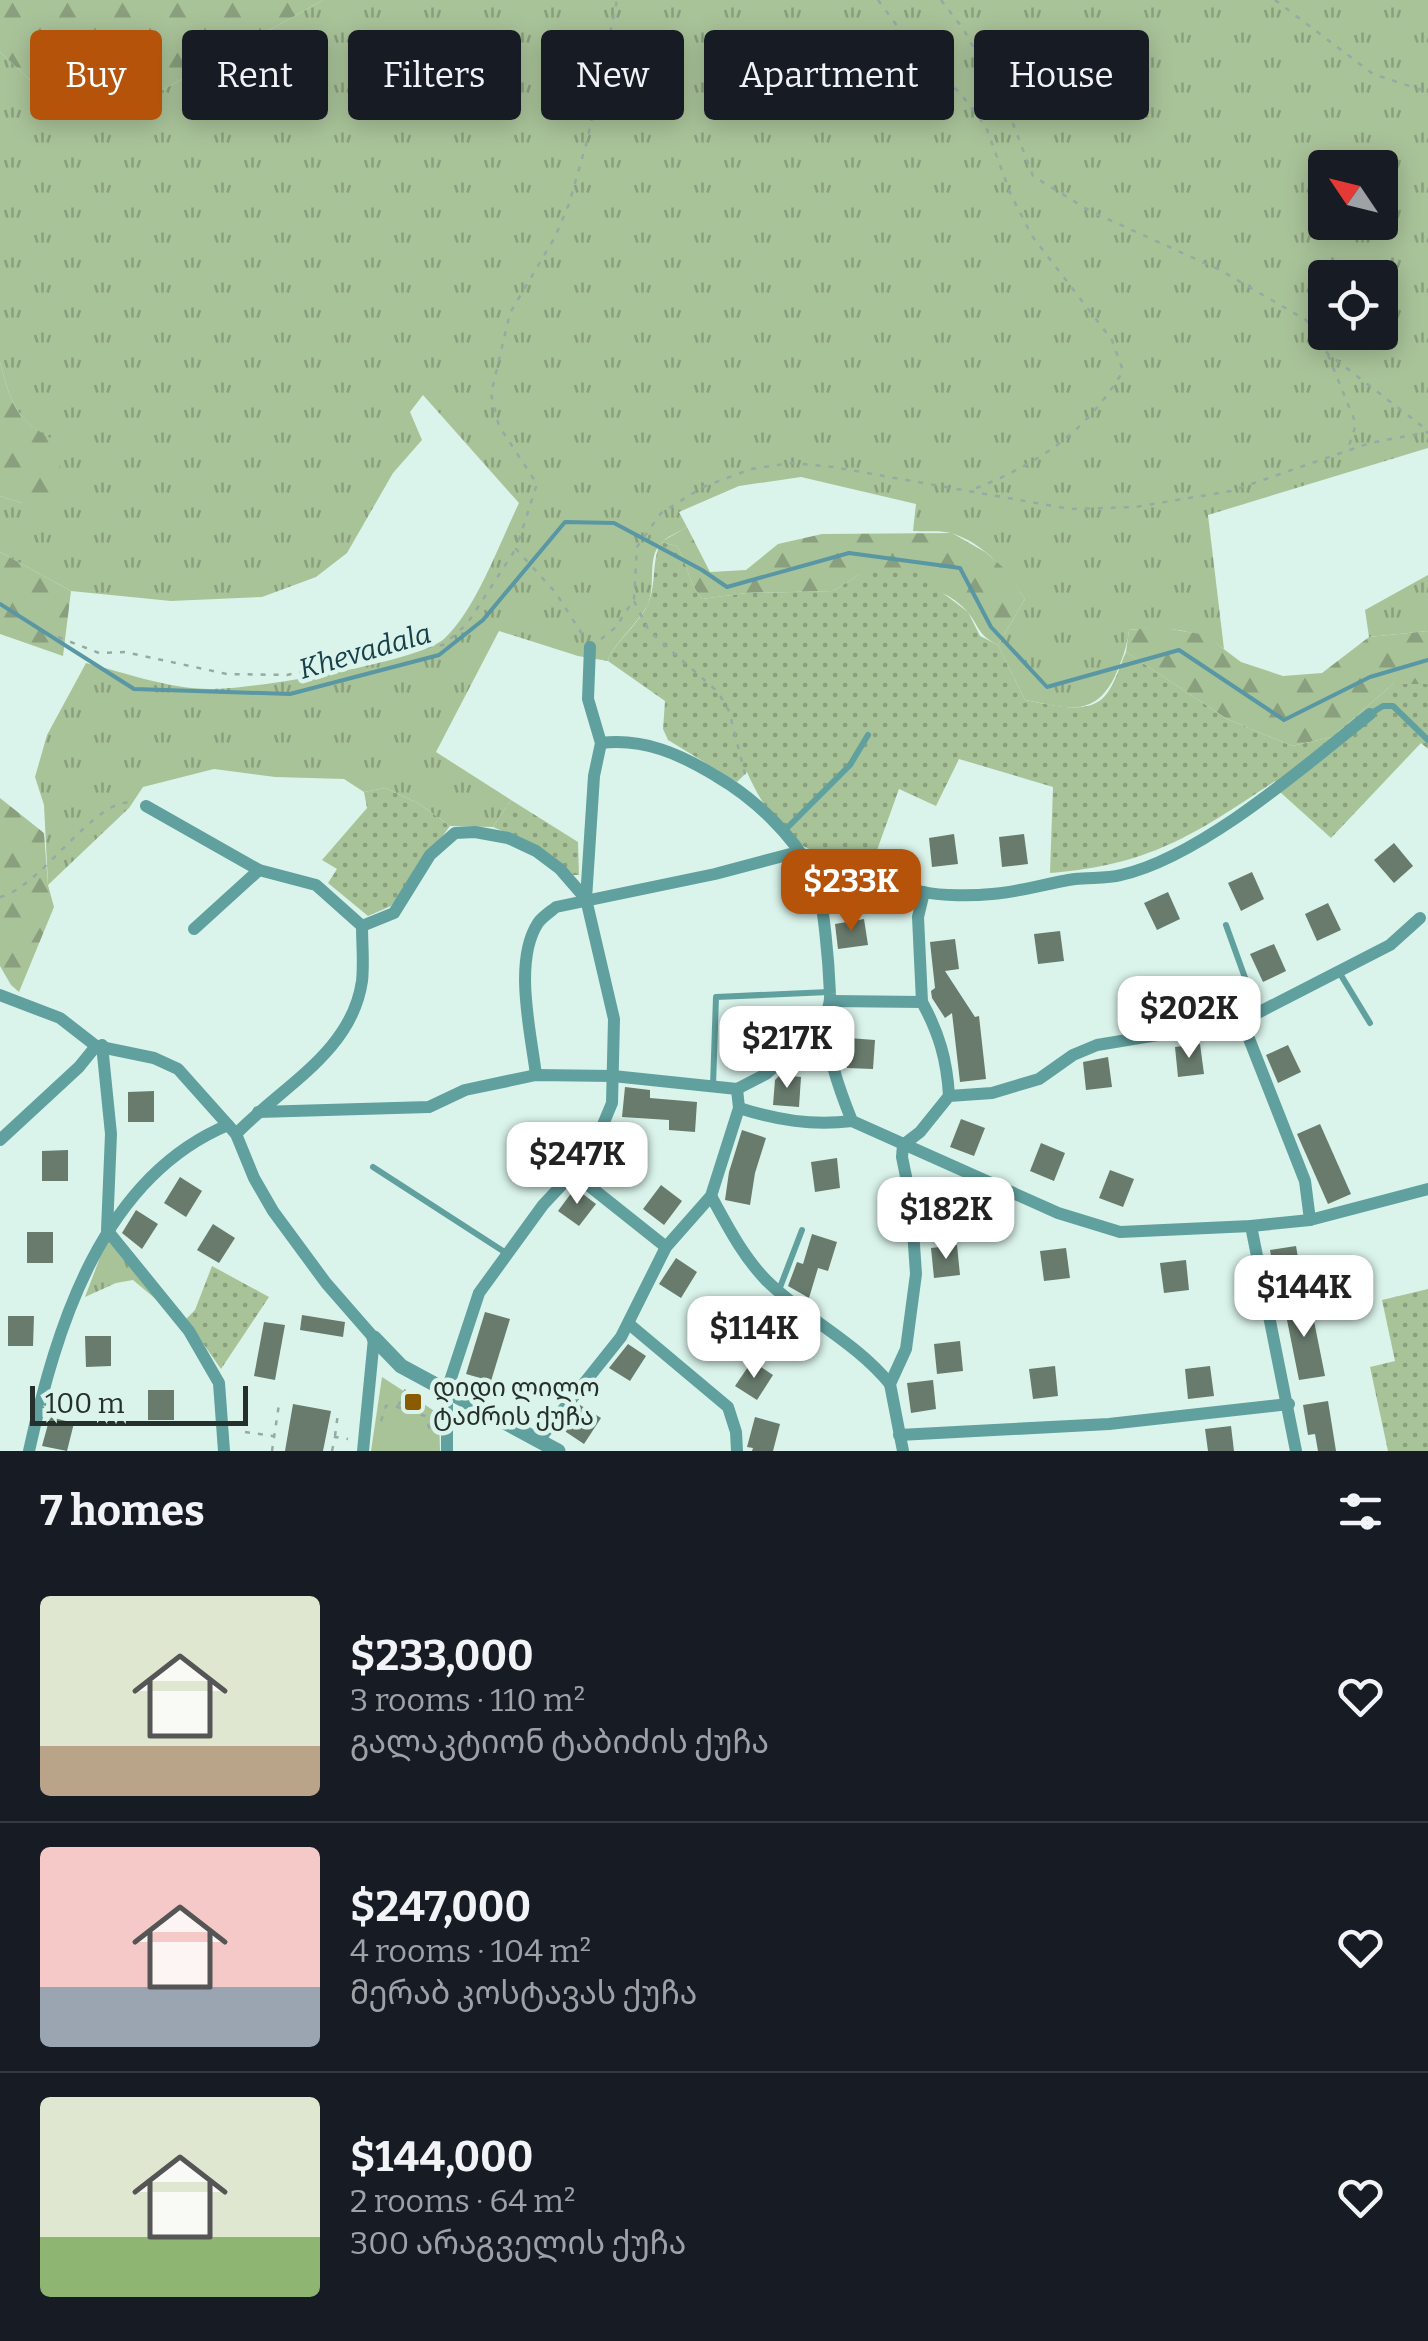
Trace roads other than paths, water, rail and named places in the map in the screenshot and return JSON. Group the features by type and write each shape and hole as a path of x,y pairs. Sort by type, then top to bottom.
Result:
{"street":[{"path":"447,1445 447,1390 479,1293 543,1205 573,1174 606,1122 612,1102 614,1019 586,899 592,793 601,742 588,699 590,647"},
{"path":"814,876 828,868 847,868 874,873 924,892 992,894 1121,875 1188,847 1219,827 1288,780 1370,714"},
{"path":"601,742 668,749 731,784 783,832 814,876 831,996 825,1023 841,1094 852,1120"},
{"path":"29,1451 64,1331 87,1268 107,1230 158,1169 214,1131 232,1130 324,1056 346,1026 362,983 362,926 316,885 259,870 146,806"},
{"path":"362,926 394,913 430,855 455,832 508,838 536,851 560,869 586,899"},
{"path":"536,1075 524,972 538,922 556,907 798,852"},
{"path":"194,928 259,870"},
{"path":"890,1384 906,1349 916,1274 911,1200 902,1157 904,1145 949,1096 947,1062 937,1030 922,1002 918,917 924,892"},
{"path":"949,1096 992,1093 1039,1078 1096,1044 1242,1020 1390,945 1420,918"},
{"path":"0,995 60,1018 99,1045 154,1058 178,1069 232,1130 273,1211 326,1283 401,1366 558,1451"},
{"path":"831,996 922,1002"},
{"path":"1242,1020 1305,1181 1310,1220"},
{"path":"258,1112 429,1107 465,1090 536,1075 612,1076 738,1089 766,1074 825,1023"},
{"path":"0,1140 99,1045"},
{"path":"99,1045 111,1134 107,1230 190,1331 220,1383 224,1451"},
{"path":"538,1441 629,1324 666,1247 710,1196 740,1108 738,1089"},
{"path":"740,1108 803,1123 852,1120 1058,1213 1120,1232 1310,1220 1428,1190"},
{"path":"573,1174 666,1247"},
{"path":"710,1196 737,1244 779,1291 858,1351 890,1384 903,1451"},
{"path":"1250,1226 1296,1451"},
{"path":"629,1324 728,1408 737,1451"},
{"path":"364,1446 374,1338"},
{"path":"899,1435 1109,1424 1289,1404"}],"lane":[{"path":"1370,714 1383,706 1393,706 1428,740"},
{"path":"783,832 850,764 868,736"},
{"path":"1226,925 1257,1012"},
{"path":"1338,971 1370,1022"},
{"path":"713,1087 716,997 831,996"},
{"path":"373,1168 506,1252"},
{"path":"779,1291 802,1230"}],"waterway":[{"name":"Khevadala","path":"0,604 134,689 290,694 439,655 483,620 565,522 614,523 727,587 849,553 960,568 991,627 1047,687 1179,650 1284,720 1370,677 1428,660"}],"place":[{"name":"დიდი ლილო ტაძრის ქუჩა","path":"413,1402"}]}
